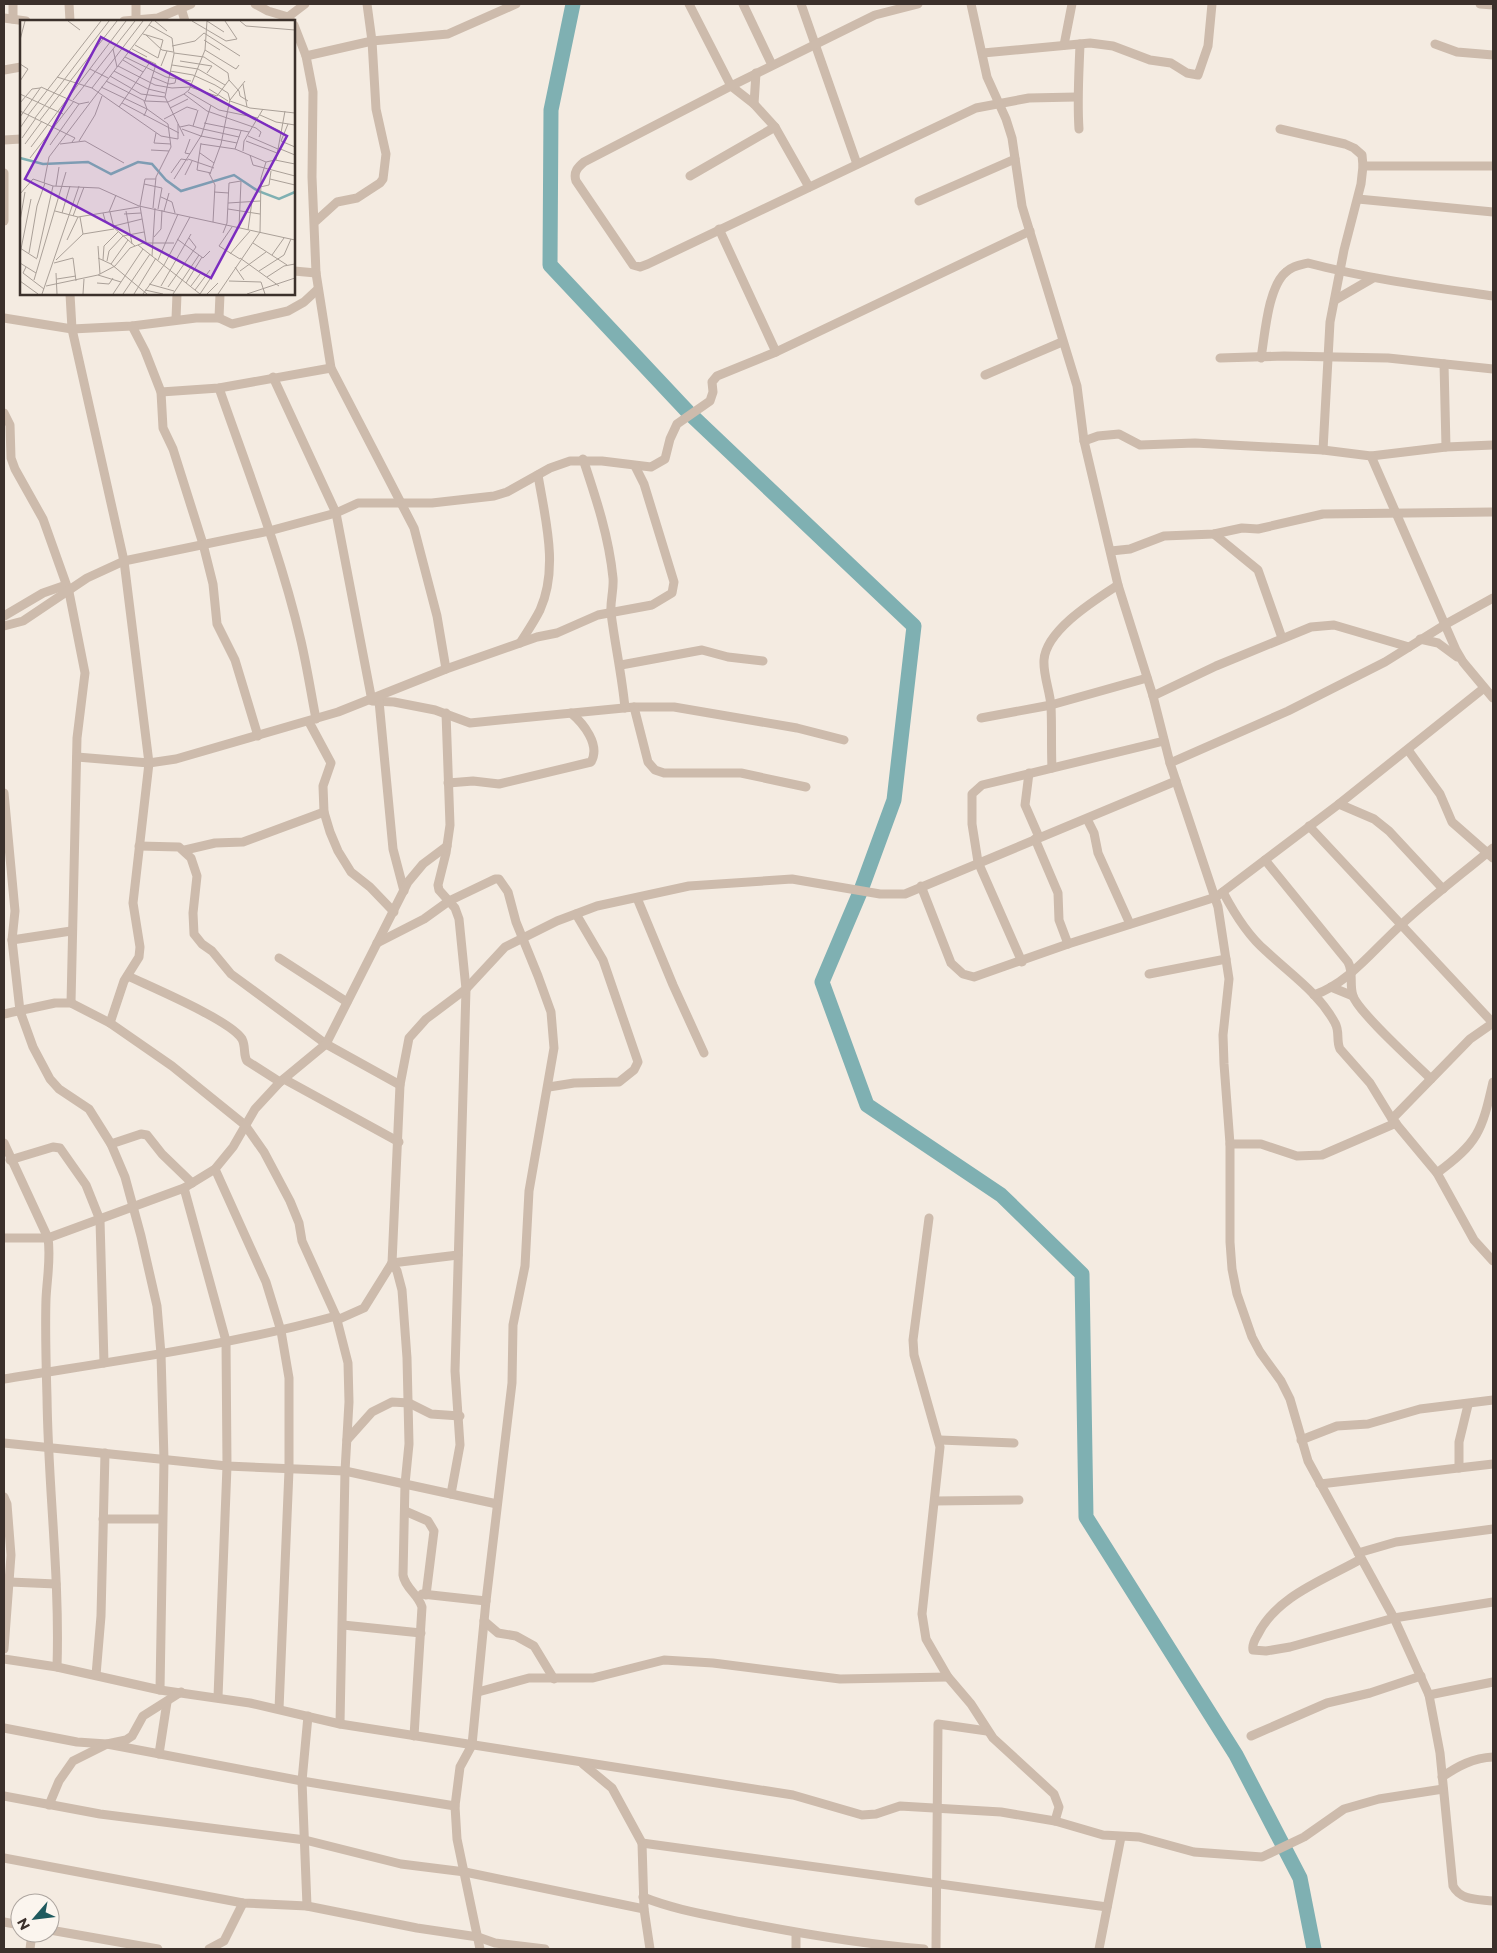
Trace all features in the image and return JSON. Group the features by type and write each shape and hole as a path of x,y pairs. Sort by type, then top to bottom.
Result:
{"street":[{"path":"8,19 13,4"},
{"path":"69,4 70,20"},
{"path":"136,4 136,20"},
{"path":"151,20 191,4"},
{"path":"255,4 290,19 305,4"},
{"path":"316,221 337,202 359,197 380,184 383,178 386,154 376,109 372,41 367,4"},
{"path":"306,56 372,41 448,34 516,4"},
{"path":"690,4 731,86 754,104 775,127 809,187"},
{"path":"743,4 772,66"},
{"path":"801,4 858,164"},
{"path":"918,4 875,15 814,44 584,162 577,168 575,176 629,260 637,267 648,264 976,108 1029,98 1076,97"},
{"path":"971,4 987,77 1006,119 1015,159 1022,206 1078,393 1084,441 1118,585 1153,696 1170,763 1219,894 1229,979 1223,1035 1230,1144 1230,1242 1232,1269 1237,1294 1252,1337 1260,1352 1281,1381 1290,1399 1300,1440 1320,1484 1394,1618 1429,1695 1444,1790 1453,1886 1457,1893 1463,1897 1493,1901"},
{"path":"1064,45 1072,4"},
{"path":"983,53 1080,44 1113,46 1150,60 1171,63 1187,73 1198,75 1208,46 1212,4"},
{"path":"1480,4 1493,5"},
{"path":"181,8 185,20"},
{"path":"295,28 306,56 313,92 312,177 316,221 316,273 331,368 414,528 423,556 446,669"},
{"path":"1079,129 1076,97 1079,86 1080,44"},
{"path":"1435,44 1457,52 1493,55"},
{"path":"4,70 20,66"},
{"path":"754,104 756,73"},
{"path":"690,176 775,127"},
{"path":"1280,129 1354,148 1362,155 1363,166 1358,199 1335,300 1327,358 1323,450"},
{"path":"4,140 20,139"},
{"path":"919,201 1015,159"},
{"path":"1363,166 1493,166"},
{"path":"4,173 4,221"},
{"path":"1358,199 1493,212"},
{"path":"719,229 776,352"},
{"path":"4,626 22,621 67,588 124,561 269,531 336,513 358,504 446,502 494,496 508,492 563,463 583,459 651,467 665,459 670,439 678,424 710,401 714,378 776,352 1030,231"},
{"path":"1261,358 1274,288 1284,273 1291,268 1308,263 1373,278 1493,296"},
{"path":"295,271 316,273"},
{"path":"1335,300 1373,278"},
{"path":"4,318 72,329 132,326 176,319 219,318 232,324 288,311 304,302 318,288"},
{"path":"70,295 72,329 124,561 150,763 133,902 140,947 139,958 128,976 110,1023"},
{"path":"176,319 177,295"},
{"path":"219,318 220,295"},
{"path":"132,326 148,358 160,392 163,428 173,449 203,544 212,584 217,624 235,660 258,736"},
{"path":"985,375 1062,342"},
{"path":"1220,358 1284,356 1388,358 1493,369"},
{"path":"1444,364 1446,446"},
{"path":"160,392 219,388 331,368"},
{"path":"273,377 336,513 375,701 393,849 404,891"},
{"path":"219,388 269,531 301,640 312,721 331,763 323,786 324,812 330,832 346,864 394,912"},
{"path":"4,413 10,425 10,448 13,464 44,519 67,588 85,673 77,757 70,1003"},
{"path":"1084,441 1098,436 1119,434 1140,444 1195,443 1323,450 1371,456 1446,446 1493,445"},
{"path":"1371,456 1463,662"},
{"path":"583,459 600,509 614,580 611,611 629,708 648,762 655,770 664,773 741,773 806,787"},
{"path":"77,757 150,763 176,759 312,721 375,701 446,669 520,643 557,633 611,611 652,605 667,598 674,589 674,582 644,484 635,466"},
{"path":"644,484 651,467"},
{"path":"520,643 540,610 548,579 550,552 538,475"},
{"path":"1111,551 1130,550 1164,536 1214,534 1242,528 1258,529 1324,514 1493,512"},
{"path":"1214,534 1258,570 1282,638"},
{"path":"1052,768 1051,705 1044,660 1049,645 1082,608 1118,585"},
{"path":"4,616 43,593 67,588"},
{"path":"1170,763 1288,711 1409,647 1493,598"},
{"path":"1153,696 1282,638 1312,627 1334,625 1409,647"},
{"path":"1420,640 1438,643 1449,648 1493,698"},
{"path":"621,666 702,650 728,657 763,661"},
{"path":"982,718 1051,705 1147,678"},
{"path":"921,886 951,963 963,974 974,977 1219,894 1339,804 1484,688"},
{"path":"375,701 411,705 446,713 470,723 629,708 674,707 730,715 797,728 844,740"},
{"path":"446,713 450,825 448,846 438,885 439,890 455,908 460,919 466,989 455,1371 460,1416 460,1445 451,1494"},
{"path":"448,783 473,781 499,784 591,762 593,756 591,739 581,722 571,714"},
{"path":"1022,962 978,862 972,824 972,794 982,785 1164,741"},
{"path":"1314,995 1331,987 1353,971 1401,924 1492,853 1452,822 1440,794 1408,750"},
{"path":"1029,773 1025,806 1058,893 1059,920 1068,944"},
{"path":"4,1379 161,1354 281,1331 336,1318 364,1308 392,1263 400,1085 409,1038 426,1019 466,989 505,947 522,937 597,906 689,886 792,879 894,895 905,894 1176,781"},
{"path":"4,793 15,911 12,940 20,1011 32,1047 50,1079 59,1088 89,1109 111,1144 125,1177 157,1306 161,1354 164,1460 160,1690"},
{"path":"1339,804 1374,819 1389,831 1444,889"},
{"path":"140,846 169,845 185,850 215,843 243,842 324,812"},
{"path":"1087,819 1094,833 1098,853 1130,924"},
{"path":"1230,1144 1261,1144 1297,1156 1316,1156 1394,1121 1430,1079 1470,1039 1493,1023 1309,826"},
{"path":"4,1238 48,1238 100,1220 188,1185 215,1169 233,1147 255,1109 282,1080 326,1044 404,891 423,864 448,846"},
{"path":"185,850 196,868 192,927 198,940 212,951 231,974 326,1044 400,1085"},
{"path":"1265,860 1342,953 1353,971 1353,996"},
{"path":"376,943 424,919 449,901 495,879 499,880 508,892 522,937 538,976 554,1031 549,1088 529,1191 525,1266 513,1325 512,1383 486,1601 472,1745 460,1767 455,1806 457,1839 480,1949"},
{"path":"1219,894 1253,938 1314,995 1337,1026 1337,1044 1340,1050 1370,1083 1394,1121 1437,1173 1474,1240 1493,1261"},
{"path":"637,898 704,1053"},
{"path":"549,1088 574,1083 619,1082 634,1070 638,1062 603,960 576,914"},
{"path":"12,940 71,931"},
{"path":"279,958 346,1002"},
{"path":"1149,974 1226,959"},
{"path":"128,976 197,1009 235,1032 244,1046 247,1061 398,1142"},
{"path":"1331,987 1353,996 1370,1019 1430,1079"},
{"path":"4,1014 55,1003 70,1003 110,1023 172,1066 245,1125 264,1152 290,1201 299,1223 302,1242 336,1318 344,1344 350,1381 340,1724"},
{"path":"1437,1173 1462,1155 1475,1140 1484,1122 1493,1082"},
{"path":"111,1144 140,1134 147,1135 188,1185 226,1341 228,1466 218,1697"},
{"path":"4,1143 10,1160 48,1238 50,1257 46,1300 46,1372 48,1448 54,1520 58,1630 57,1667"},
{"path":"10,1160 53,1147 60,1148 86,1185 100,1220 104,1363"},
{"path":"215,1169 266,1282 281,1331 289,1378 289,1470 279,1709"},
{"path":"929,1218 913,1340 914,1355 940,1440 922,1614 926,1639 948,1677 971,1704 987,1731 1054,1794 1059,1807 1055,1821"},
{"path":"392,1263 458,1255"},
{"path":"392,1263 397,1271 402,1290 409,1403 403,1575 404,1582 414,1593 422,1607 414,1736"},
{"path":"1300,1440 1337,1426 1368,1424 1420,1409 1468,1405 1493,1400"},
{"path":"347,1440 379,1407 392,1402 409,1403 431,1414 460,1416"},
{"path":"1459,1468 1459,1442 1468,1405"},
{"path":"940,1440 1014,1444"},
{"path":"4,1443 228,1466 346,1471 497,1504"},
{"path":"96,1675 101,1616 106,1453"},
{"path":"1320,1484 1493,1464"},
{"path":"4,1497 8,1504 10,1582 4,1649"},
{"path":"935,1501 1019,1500"},
{"path":"405,1512 428,1521 434,1531 426,1595"},
{"path":"103,1519 162,1519"},
{"path":"1493,1529 1396,1542 1360,1556 1276,1608 1262,1625 1252,1645 1252,1650 1266,1651 1290,1647 1394,1618 1493,1602"},
{"path":"10,1582 56,1584"},
{"path":"414,1593 486,1601"},
{"path":"484,1620 498,1633 516,1636 534,1646 554,1679"},
{"path":"343,1624 421,1633"},
{"path":"482,1641 498,1633"},
{"path":"4,1659 57,1667 160,1690 218,1697 340,1724 792,1796 862,1815 876,1814 900,1806 1001,1812 1055,1821 1088,1832 1121,1838 1139,1837 1209,1855 1262,1857 1304,1837 1344,1809 1379,1799 1444,1790"},
{"path":"478,1692 529,1678 593,1678 664,1660 713,1663 840,1679 948,1677"},
{"path":"1251,1736 1327,1703 1370,1693 1421,1676"},
{"path":"1429,1695 1493,1682"},
{"path":"48,1805 63,1775 73,1761 107,1744 126,1740 139,1727 142,1716 181,1692"},
{"path":"159,1754 167,1702"},
{"path":"307,1906 302,1781 308,1716"},
{"path":"936,1949 938,1724 987,1731"},
{"path":"4,1728 77,1742 107,1744 302,1781 455,1806"},
{"path":"1442,1777 1459,1766 1479,1759 1493,1758"},
{"path":"582,1763 612,1788 642,1843 643,1897 650,1949"},
{"path":"4,1796 100,1814 305,1840 401,1864 465,1872 644,1909"},
{"path":"1099,1949 1121,1838"},
{"path":"642,1843 1107,1907"},
{"path":"4,1858 242,1903 307,1906 400,1925 478,1937 495,1943 545,1949"},
{"path":"643,1897 666,1906 796,1933 830,1939 924,1949"},
{"path":"209,1949 224,1941 242,1903"},
{"path":"60,1932 158,1949"},
{"path":"796,1933 796,1949"}],"waterway":[{"path":"573,4 551,110 550,265 688,412 914,626 894,800 861,890 822,982 867,1105 1001,1195 1082,1274 1086,1517 1236,1755 1300,1878 1314,1949"}]}
